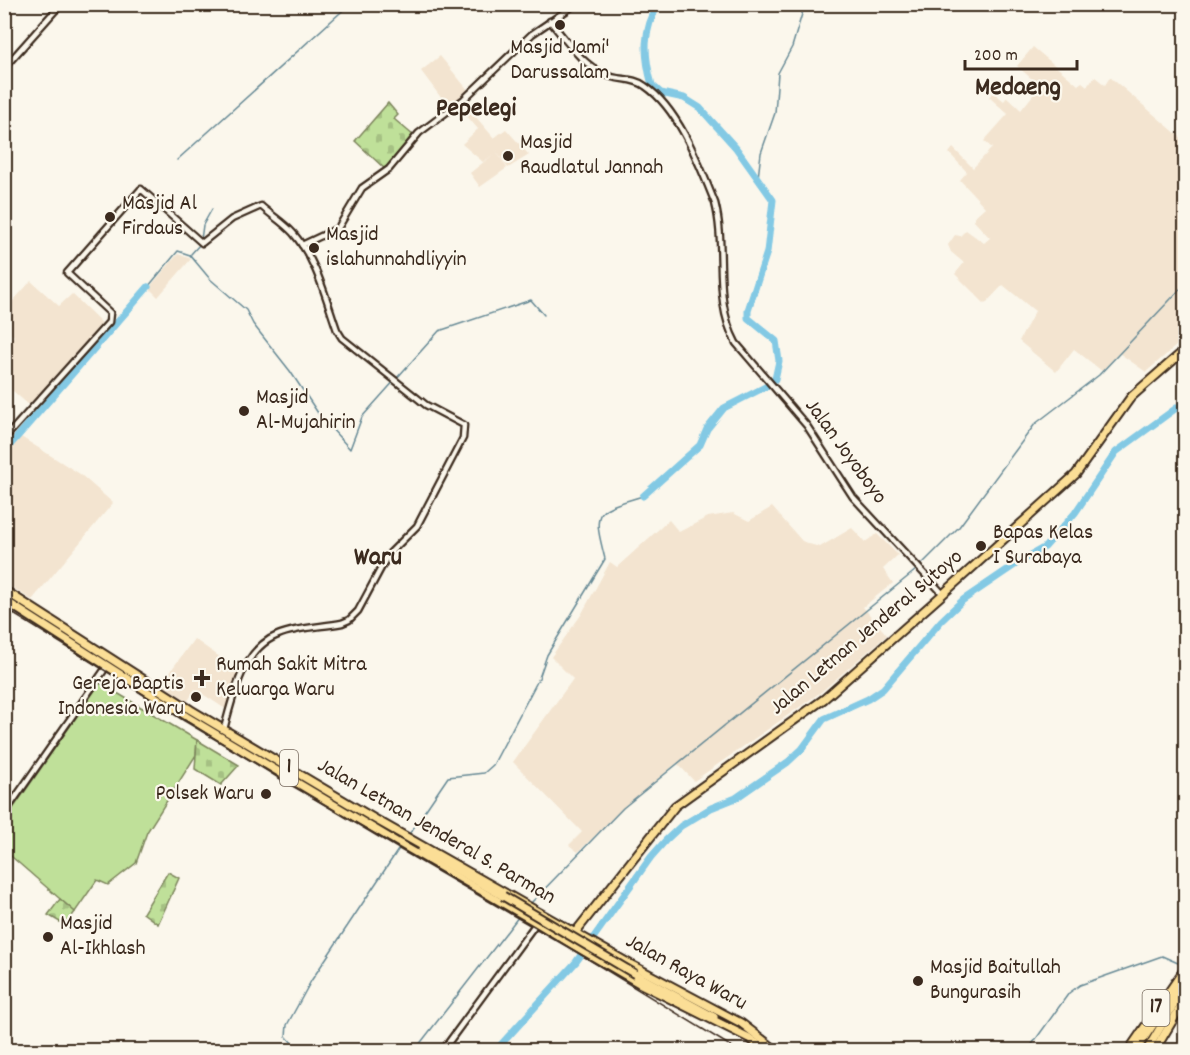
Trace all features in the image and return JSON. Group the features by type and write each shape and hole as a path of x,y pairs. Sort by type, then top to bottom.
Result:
{"highway":[{"name":"Jalan Letnan Jenderal Sutoyo","path":"575,945 582,936 586,916 665,817 684,798 824,699 944,594 1076,474 1131,398 1185,349"},
{"name":"Jalan Letnan Jenderal S. Parman","path":"4,590 191,710 384,829"},
{"name":"1","path":"4,600 187,717 503,896 635,974 751,1036"},
{"path":"187,717 191,710"},
{"name":"Jalan Letnan Jenderal S. Parman","path":"403,840 529,905 582,936"},
{"name":"Jalan Letnan Jenderal S. Parman","path":"403,840 575,945"},
{"path":"561,924 575,923 586,916"},
{"path":"582,936 586,916"},
{"name":"Jalan Raya Waru","path":"582,936 741,1023 766,1050"},
{"name":"Jalan Raya Waru","path":"575,945 639,983 776,1050"},
{"name":"17","path":"1129,1050 1185,967"},
{"path":"1136,1050 1185,975"},
{"path":"1147,1050 1185,984"},
{"path":"1161,1024 1185,991"},
{"name":"17","path":"1155,1050 1185,998"}],"street":[{"path":"4,68 60,4"},
{"path":"303,246 338,228 362,188 397,160 419,133 460,102 519,46 576,4"},
{"name":"Jalan Joyoboyo","path":"550,21 592,67 605,75 632,79 646,86 678,122 712,197 718,218 720,278 729,329 742,350 807,426 853,497 944,594"},
{"path":"4,439 109,322 110,313 67,273 141,189 201,241 232,219 261,206 287,228 303,246 321,281 340,335 426,405 464,424 463,438 421,520 388,555 358,611 350,620 342,623 293,630 271,638 263,645 244,669 224,729"},
{"path":"4,814 107,666"},
{"path":"442,1050 537,922"}],"shaded area":[{"path":"1033,47 1078,85 1082,82 1087,86 1095,77 1105,85 1110,77 1185,141 1185,338 1146,372 1119,353 1102,371 1074,349 1056,372 1019,341 1035,311 1003,285 985,304 955,274 964,263 951,252 948,245 955,235 960,236 966,230 984,243 990,238 974,221 975,216 985,207 960,180 967,172 949,153 953,148 973,168 992,148 984,141 1008,114 989,97 993,92 1004,101 1007,97 1021,110 1040,86 1017,66"},
{"path":"440,56 468,90 448,107 421,71"},
{"path":"463,102 494,138 506,129 529,155 508,168 496,151 507,168 480,187 470,173 495,153 483,162 462,144 478,129 458,106"},
{"path":"178,254 191,259 158,297 149,288"},
{"path":"31,281 59,306 72,294 102,323 30,406 5,384 5,347 14,336 5,328 4,311"},
{"path":"21,437 80,474 113,503 32,600 5,583 5,456"},
{"path":"772,507 802,541 809,544 820,547 852,528 865,542 877,534 898,555 883,569 893,583 863,607 887,635 821,692 694,781 677,763 631,801 578,852 569,845 582,832 513,762 573,679 551,657 581,615 610,562 617,567 669,520 679,532 708,517 733,513 749,521"},
{"name":"Rumah Sakit Mitra Keluarga Waru","path":"194,639 240,671 227,710 195,689 188,701 161,684"}],"green space":[{"path":"388,103 398,115 394,119 414,136 386,170 355,141"},
{"path":"100,683 197,740 196,755 147,832 136,863 108,885 97,880 75,912 5,851 5,820"},
{"path":"197,740 239,765 221,785 195,769"},
{"path":"168,872 179,878 158,924 143,913"},
{"path":"60,899 75,912 65,925 48,915"}],"waterway":[{"path":"177,160 350,4"},
{"path":"643,496 700,445 707,429 724,408 767,386 775,379 779,361 776,341 748,318 748,310 767,252 773,200 736,148 700,108 684,98 661,93 652,85 647,64 646,43 653,14 659,4"},
{"path":"758,178 761,153 775,113 778,73 792,47 805,4"},
{"path":"201,240 203,225 212,209"},
{"path":"191,254 200,244"},
{"path":"148,287 178,251 190,255 210,279 246,310 253,324 290,371 320,416 350,449 362,417 439,331 531,300 544,315"},
{"path":"920,566 959,527 1035,424 1099,375 1186,283"},
{"path":"4,452 148,287"},
{"path":"496,1050 576,962 651,857 666,840 681,826 711,808 736,798 788,762 802,749 824,719 868,699 883,689 941,621 963,600 1045,547 1075,513 1116,452 1186,401"},
{"path":"408,836 448,777 484,773 493,765 539,678 547,655 605,559 598,521 601,514 615,505 643,496"},
{"path":"530,904 623,808 916,570"},
{"path":"298,1050 286,1036 287,1025 311,981 400,847"},
{"path":"415,1050 519,916"},
{"path":"1028,1050 1069,993 1080,985 1162,956 1178,963 1186,960"}],"railway":[{"path":"4,608 277,777 534,926 737,1050"}],"place":[{"name":"Masjid Jami' Darussalam","path":"560,25"},
{"name":"Masjid Raudlatul Jannah","path":"508,156"},
{"name":"Masjid Al Firdaus","path":"110,217"},
{"name":"Masjid islahunnahdliyyin","path":"314,248"},
{"name":"Masjid Al-Mujahirin","path":"244,411"},
{"name":"Bapas Kelas I Surabaya","path":"981,546"},
{"name":"Rumah Sakit Mitra Keluarga Waru","path":"202,678"},
{"name":"Gereja Baptis Indonesia Waru","path":"196,697"},
{"name":"Polsek Waru","path":"266,794"},
{"name":"Masjid Al-Ikhlash","path":"48,937"},
{"name":"Masjid Baitullah Bungurasih","path":"918,981"}],"district":[{"name":"Medaeng","path":"1018,88"},
{"name":"Pepelegi","path":"476,109"},
{"name":"Waru","path":"378,558"}]}
